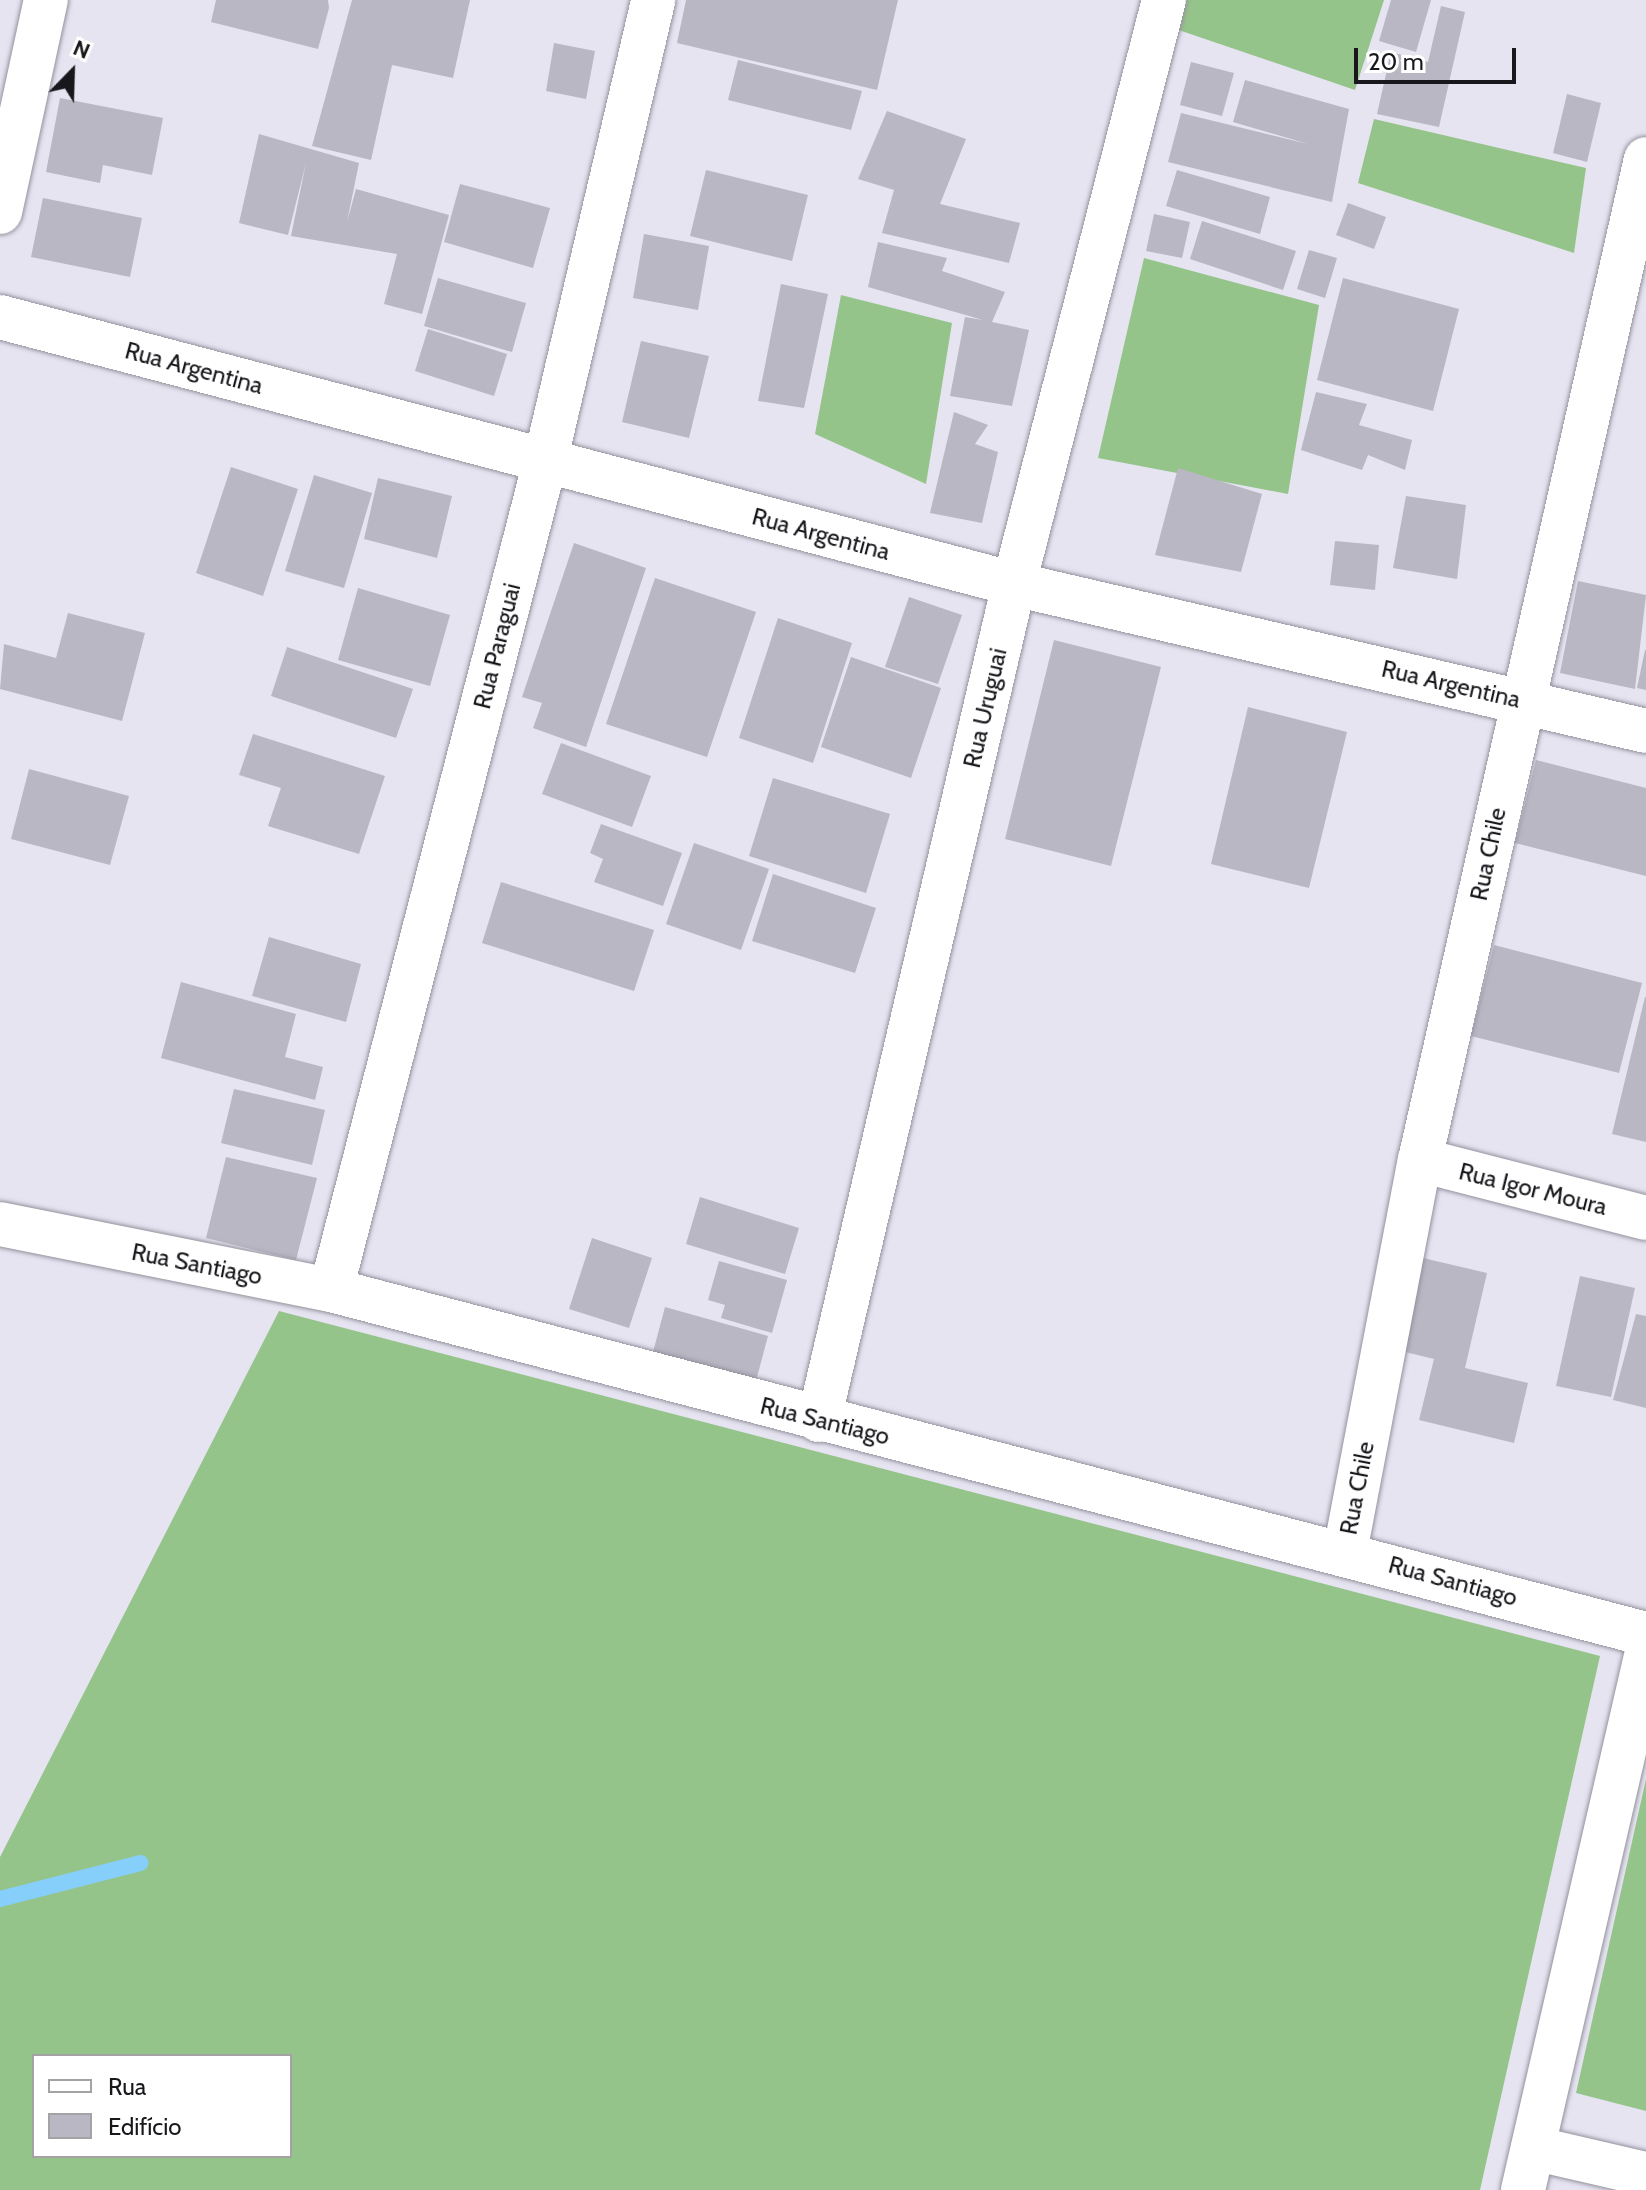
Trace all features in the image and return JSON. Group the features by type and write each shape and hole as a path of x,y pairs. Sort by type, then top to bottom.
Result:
{"street":[{"path":"0,212 46,0"},
{"name":"Rua Paraguai","path":"331,1290 545,462 653,0"},
{"name":"Rua Uruguai","path":"819,1420 1014,584 1164,0"},
{"name":"Rua Chile","path":"1345,1552 1420,1160 1646,159"},
{"name":"Rua Argentina","path":"0,317 1014,584 1646,731"},
{"name":"Rua Igor Moura","path":"1420,1160 1646,1218"},
{"name":"Rua Santiago","path":"0,1224 331,1290 819,1420 1345,1552 1646,1634"},
{"path":"1523,2190 1646,1656"},
{"path":"1533,2148 1646,2174"}],"green space":[{"path":"1166,0 1384,0 1355,90 1158,23"},
{"path":"1374,119 1586,168 1574,253 1358,183"},
{"path":"1144,258 1319,305 1288,494 1098,458"},
{"path":"841,295 952,323 926,484 815,434"},
{"path":"279,1311 1600,1656 1480,2190 0,2190 0,1857"},
{"path":"1646,1779 1646,2111 1576,2093"}],"building":[{"path":"216,0 328,0 329,8 318,49 211,22"},
{"path":"352,0 470,0 453,78 392,65 371,160 312,146"},
{"path":"686,0 898,0 877,90 677,43"},
{"path":"1391,0 1431,0 1416,52 1379,41"},
{"path":"1441,6 1465,12 1439,127 1377,114 1391,52 1428,62"},
{"path":"554,43 595,51 586,99 546,91"},
{"path":"738,60 862,91 851,130 728,100"},
{"path":"1191,62 1234,73 1222,116 1180,105"},
{"path":"1245,80 1349,109 1332,202 1168,162 1181,113 1308,144 1233,122"},
{"path":"1567,94 1601,103 1587,162 1553,153"},
{"path":"60,98 163,118 152,175 103,165 100,183 46,172"},
{"path":"887,111 966,139 940,204 1020,223 1009,263 882,233 894,190 858,179"},
{"path":"259,134 359,163 347,222 356,189 449,215 422,314 384,304 397,254 291,236 306,163 288,235 239,223"},
{"path":"706,170 808,195 792,261 690,236"},
{"path":"1177,170 1270,197 1260,234 1166,206"},
{"path":"460,184 550,208 533,268 444,242"},
{"path":"43,198 142,218 130,277 31,257"},
{"path":"1348,203 1386,217 1374,249 1336,235"},
{"path":"1154,214 1190,222 1182,258 1146,251"},
{"path":"1202,221 1296,251 1283,290 1190,259"},
{"path":"644,234 709,246 698,310 633,298"},
{"path":"878,242 947,258 942,271 1005,292 992,322 1029,330 1012,406 950,396 965,317 983,320 868,287"},
{"path":"1309,250 1337,258 1325,298 1297,289"},
{"path":"438,278 526,303 512,352 424,326"},
{"path":"1343,278 1459,309 1433,411 1317,380"},
{"path":"781,284 828,294 804,408 758,401"},
{"path":"428,329 507,354 494,396 415,371"},
{"path":"641,341 709,356 689,438 622,422"},
{"path":"1316,392 1367,404 1359,425 1412,440 1405,470 1368,455 1362,470 1301,450"},
{"path":"954,412 988,425 975,444 998,452 982,523 930,513"},
{"path":"231,467 298,489 263,596 196,573"},
{"path":"1178,468 1262,494 1241,572 1155,555"},
{"path":"314,475 372,493 344,588 285,571"},
{"path":"378,478 452,496 437,558 364,539"},
{"path":"1406,496 1466,505 1457,579 1393,568"},
{"path":"1335,541 1379,545 1375,590 1330,585"},
{"path":"574,543 646,568 586,747 533,728 542,703 522,697"},
{"path":"655,578 756,612 707,757 606,724"},
{"path":"1578,581 1646,595 1635,689 1560,673"},
{"path":"358,588 450,615 430,686 338,660"},
{"path":"909,597 962,615 938,684 885,667"},
{"path":"68,613 145,633 122,721 0,689 4,644 56,658"},
{"path":"778,618 852,643 813,763 739,738"},
{"path":"1054,640 1161,667 1111,866 1005,839"},
{"path":"287,647 413,689 396,738 271,696"},
{"path":"1646,650 1646,690 1637,688"},
{"path":"851,657 941,688 911,778 821,747"},
{"path":"1248,707 1347,732 1309,888 1211,864"},
{"path":"253,734 385,776 359,854 268,826 281,788 239,775"},
{"path":"561,743 651,776 632,827 542,794"},
{"path":"1536,760 1646,788 1646,876 1515,843"},
{"path":"29,769 129,796 110,865 11,839"},
{"path":"773,778 890,814 866,893 749,856"},
{"path":"601,824 682,853 663,906 594,882 603,859 590,853"},
{"path":"694,843 769,869 741,950 666,924"},
{"path":"773,874 876,908 855,973 752,941"},
{"path":"501,882 654,930 634,991 482,943"},
{"path":"269,937 361,964 346,1022 252,996"},
{"path":"1494,945 1642,983 1619,1073 1471,1036"},
{"path":"181,982 296,1014 285,1057 323,1067 315,1100 161,1058"},
{"path":"1646,997 1646,1142 1612,1134"},
{"path":"234,1089 325,1110 312,1165 221,1143"},
{"path":"226,1157 317,1178 296,1260 206,1238"},
{"path":"700,1197 799,1228 785,1274 686,1244"},
{"path":"592,1238 652,1258 629,1328 569,1309"},
{"path":"1423,1258 1487,1273 1465,1368 1528,1383 1514,1443 1419,1420 1434,1359 1401,1351"},
{"path":"719,1261 787,1280 772,1333 721,1318 725,1305 708,1300"},
{"path":"1580,1276 1635,1288 1611,1397 1556,1386"},
{"path":"665,1307 768,1336 756,1381 653,1352"},
{"path":"1636,1314 1646,1316 1646,1408 1613,1400"}],"waterway":[{"path":"0,1899 140,1863"}]}
